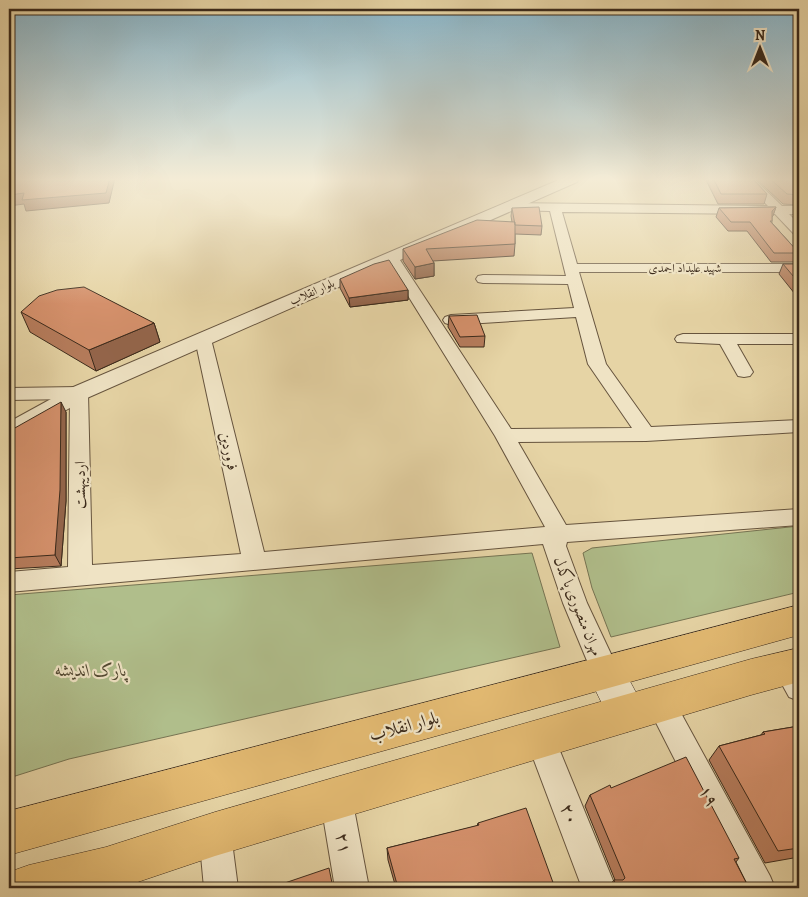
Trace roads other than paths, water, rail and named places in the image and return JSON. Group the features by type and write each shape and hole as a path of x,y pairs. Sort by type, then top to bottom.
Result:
{"main road":[{"name":"بلوار انقلاب","path":"9,833 799,620"},
{"path":"605,671 644,708"},
{"path":"29,888 108,879 215,834 644,708 795,674"}],"street":[{"name":"بلوار انقلاب","path":"9,432 80,393 475,221"},
{"path":"559,221 597,364 646,434"},
{"path":"789,221 799,231"},
{"name":"مهران منصوری پاکدل","path":"391,257 434,321 505,436 560,534 554,546 575,603 605,671"},
{"name":"شهید علیداد احمدی","path":"483,279 573,274 799,268"},
{"path":"434,321 584,312"},
{"path":"683,340 799,339"},
{"name":"فروردین","path":"203,340 256,562"},
{"path":"726,340 744,372"},
{"path":"12,395 80,393"},
{"name":"اردیبهشت","path":"80,393 80,576"},
{"path":"505,436 646,434 799,426"},
{"path":"9,582 256,562 560,534 799,517"},
{"name":"۱۹","path":"644,708 758,888"},
{"name":"۲۰","path":"542,739 599,888"},
{"name":"۲۱","path":"336,798 352,888"},
{"path":"215,834 222,888"}],"park label":[{"name":"پارک اندیشه","path":"91,670"}]}
